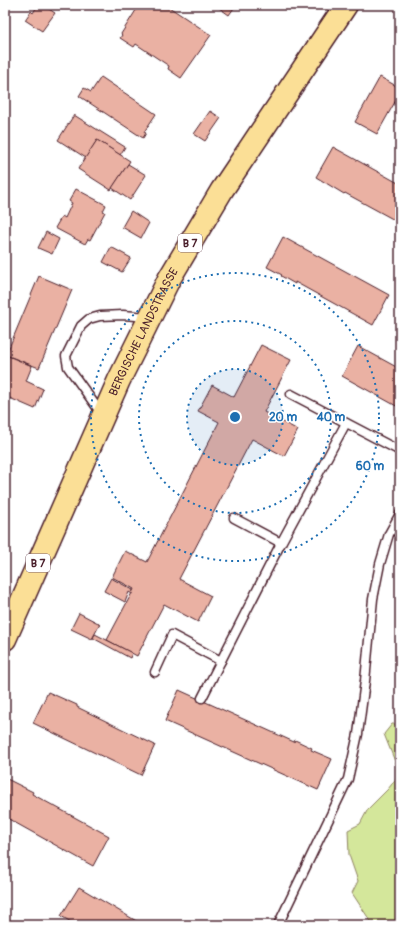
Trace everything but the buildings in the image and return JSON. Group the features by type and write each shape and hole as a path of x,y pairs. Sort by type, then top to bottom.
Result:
{"main road":[{"name":"BERGISCHE LANDSTRASSE","path":"5,639 119,380 184,253 222,190 346,5"}],"lane":[{"path":"103,416 73,375 68,366 66,356 81,326 89,319 100,316 123,315 150,318"},
{"path":"291,394 400,451"},
{"path":"202,698 281,543 346,423"},
{"path":"278,925 348,779 358,734 373,599 380,564 389,534 400,514"},
{"path":"234,518 281,543"},
{"path":"155,672 172,635 221,661"}],"green space":[{"path":"392,724 400,724 400,774 384,734"},
{"path":"400,774 400,925 373,925 352,893 358,881 349,855 348,830 360,824 368,809 388,789"}]}
